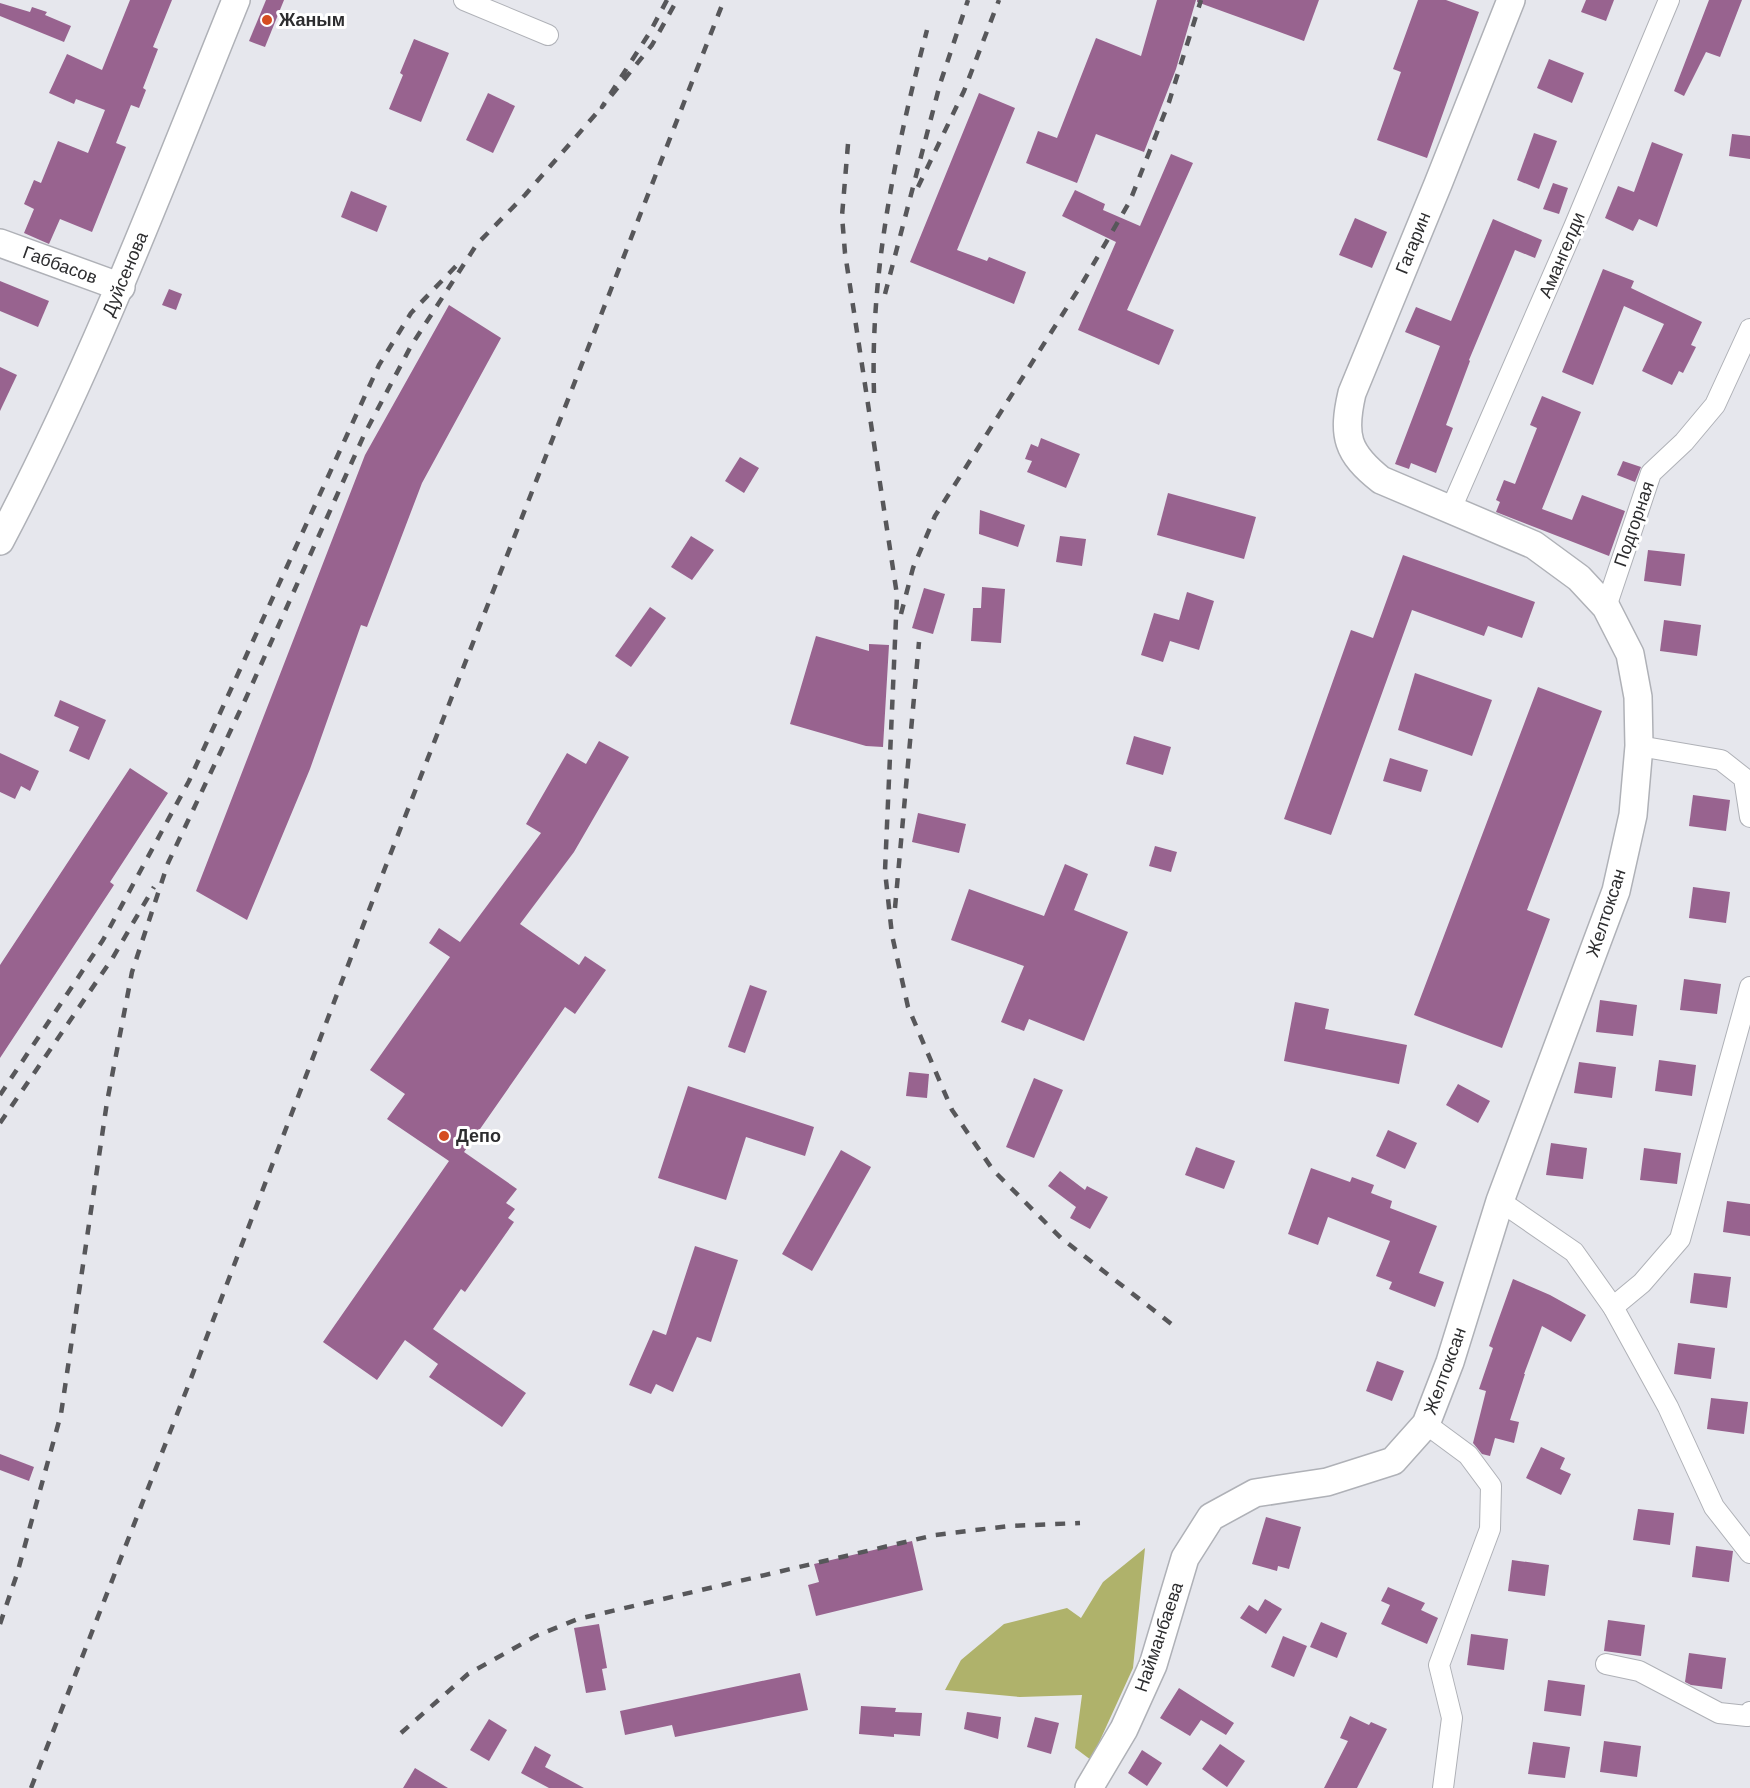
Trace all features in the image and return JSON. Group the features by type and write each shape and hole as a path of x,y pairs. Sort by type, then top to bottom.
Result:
{"main road":[{"name":"Дуйсенова","path":"0,542 44,454 121,287 236,0"},
{"name":"Гагарин","path":"1381,480 1362,465 1352,450 1347,430 1347,413 1352,393 1511,0"},
{"name":"Габбасов","path":"0,243 121,287"},
{"name":"Желтоксан","path":"1211,1516 1255,1493 1327,1482 1393,1461 1426,1424 1450,1362 1500,1201 1616,891 1633,815 1639,746 1638,697 1630,654 1606,607 1579,578 1534,545 1381,480"},
{"name":"Найманбаева","path":"1089,1788 1124,1729 1153,1665 1185,1558 1211,1516"}],"street":[{"path":"464,0 548,35"},
{"name":"Амангелди","path":"1451,509 1574,227 1669,0"},
{"name":"Подгорная","path":"1606,607 1651,473 1684,442 1715,405 1750,329"},
{"path":"1639,746 1721,760 1744,778 1750,817"},
{"path":"1613,1307 1642,1283 1680,1239 1750,987"},
{"path":"1500,1201 1574,1252 1613,1307 1668,1407 1714,1507 1750,1553"},
{"name":"Желтоксан","path":"1426,1424 1468,1455 1491,1486 1490,1529 1439,1665 1452,1718 1443,1788"},
{"path":"1606,1664 1639,1671 1719,1713 1747,1716 1750,1712"}],"green space":[{"path":"1145,1548 1133,1668 1091,1760 1075,1748 1082,1695 1020,1697 945,1690 961,1660 1004,1624 1067,1608 1081,1618 1103,1582"}],"building":[{"path":"130,0 172,0 153,47 158,49 143,88 146,90 139,108 131,105 116,143 126,147 92,232 60,219 49,244 24,233 34,209 24,204 34,180 41,183 58,141 88,153 105,110 76,99 74,104 49,93 67,54 102,70"},
{"name":"Жаным","path":"266,0 284,0 265,47 249,41"},
{"path":"1157,0 1196,0 1176,69 1144,152 1096,134 1077,183 1026,163 1038,131 1057,138 1096,38 1141,56"},
{"path":"1197,0 1319,0 1304,41 1197,2"},
{"path":"1418,0 1446,0 1479,12 1427,158 1377,140 1401,72 1393,69"},
{"path":"1586,0 1614,0 1606,21 1581,12"},
{"path":"1709,0 1742,0 1720,57 1706,52 1684,96 1674,91"},
{"path":"0,3 30,12 32,7 47,12 45,15 71,26 64,42 0,16"},
{"path":"414,39 449,53 421,122 389,109"},
{"path":"1549,59 1584,73 1572,103 1537,88"},
{"path":"488,93 515,106 493,153 466,140"},
{"path":"979,93 1015,108 957,250 987,261 989,257 1026,272 1014,304 910,262"},
{"path":"1534,133 1557,141 1539,189 1517,180"},
{"path":"1732,134 1750,136 1750,159 1729,156"},
{"path":"1652,142 1683,154 1657,227 1639,219 1633,231 1605,218 1618,186 1634,192"},
{"path":"1171,154 1193,163 1127,310 1174,330 1159,365 1078,330 1116,242 1062,216 1075,190 1105,204 1103,210 1140,226"},
{"path":"1553,183 1568,188 1559,214 1543,209"},
{"path":"351,191 387,206 377,232 341,217"},
{"path":"1355,218 1387,232 1372,268 1339,255"},
{"path":"1493,219 1542,240 1535,258 1515,250 1469,360 1446,425 1453,428 1436,473 1411,463 1409,469 1395,464 1440,346 1405,332 1416,307 1451,321"},
{"path":"1603,269 1634,281 1631,288 1702,322 1691,345 1696,347 1683,373 1679,371 1672,385 1642,371 1664,324 1624,306 1593,385 1562,372"},
{"path":"0,281 49,301 38,327 0,311"},
{"path":"169,289 182,294 176,310 162,305"},
{"path":"449,305 501,338 422,483 367,627 361,625 310,769 247,920 196,891 365,455"},
{"path":"0,367 17,375 0,411"},
{"path":"1542,396 1581,412 1542,509 1572,520 1582,495 1625,511 1609,556 1496,512 1500,502 1496,500 1504,480 1515,484 1537,428 1530,425"},
{"path":"1041,438 1080,454 1066,488 1027,472 1032,461 1025,459 1031,444 1038,447"},
{"path":"740,457 759,468 744,493 725,481"},
{"path":"1623,461 1641,467 1635,482 1617,475"},
{"path":"1168,493 1256,517 1244,559 1157,535"},
{"path":"980,510 1025,525 1018,547 979,534"},
{"path":"691,536 714,550 692,580 671,567"},
{"path":"1060,536 1086,539 1082,566 1056,562"},
{"path":"1648,550 1685,554 1681,586 1644,581"},
{"path":"1403,555 1535,602 1522,638 1488,626 1484,636 1412,610 1331,835 1284,819 1351,630 1373,638"},
{"path":"982,587 1005,589 1001,643 971,641 973,608 981,608"},
{"path":"924,588 945,594 933,634 912,628"},
{"path":"1187,592 1214,601 1199,650 1170,641 1163,662 1141,655 1154,613 1179,620"},
{"path":"650,607 666,618 631,667 615,656"},
{"path":"1664,620 1701,625 1697,656 1660,651"},
{"path":"816,636 869,651 869,644 889,645 883,747 866,746 790,724"},
{"path":"1415,673 1492,700 1472,756 1398,730"},
{"path":"1538,687 1602,711 1527,910 1550,919 1502,1048 1414,1015"},
{"path":"60,700 106,720 89,760 69,751 79,727 54,716"},
{"path":"1134,736 1171,747 1163,775 1126,764"},
{"name":"Депо","path":"599,741 629,757 574,852 520,924 579,965 585,956 606,970 575,1014 565,1007 464,1152 517,1189 506,1203 515,1209 508,1218 514,1222 465,1292 461,1289 433,1329 526,1393 502,1427 429,1377 438,1364 405,1340 377,1380 323,1342 449,1161 387,1119 405,1094 370,1070 450,957 429,943 439,928 460,942 541,833 526,824 567,753 586,764"},
{"path":"0,753 39,771 30,791 21,786 15,799 0,792"},
{"path":"1390,758 1428,770 1421,792 1383,781"},
{"path":"130,768 168,793 110,882 114,885 0,1058 0,965"},
{"path":"1693,795 1730,800 1726,831 1689,826"},
{"path":"918,813 966,824 959,853 912,842"},
{"path":"1155,846 1177,852 1171,872 1149,866"},
{"path":"1065,864 1088,874 1074,910 1128,932 1084,1041 1029,1019 1024,1031 1001,1022 1024,966 951,940 969,889 1044,916"},
{"path":"1693,887 1730,892 1726,923 1689,918"},
{"path":"1684,979 1721,984 1717,1014 1680,1010"},
{"path":"750,985 767,991 745,1053 728,1047"},
{"path":"1600,1000 1637,1005 1633,1036 1596,1032"},
{"path":"1295,1002 1329,1009 1325,1029 1407,1045 1399,1084 1284,1061"},
{"path":"1659,1060 1696,1065 1692,1096 1655,1091"},
{"path":"1579,1062 1616,1067 1612,1098 1574,1093"},
{"path":"909,1072 929,1074 927,1098 906,1096"},
{"path":"1034,1078 1063,1090 1034,1158 1006,1147"},
{"path":"1458,1084 1490,1101 1478,1123 1446,1105"},
{"path":"688,1086 814,1127 805,1156 746,1137 726,1200 658,1178"},
{"path":"1388,1130 1417,1143 1405,1169 1376,1156"},
{"path":"1551,1143 1587,1148 1583,1179 1546,1175"},
{"path":"1196,1147 1235,1161 1224,1189 1185,1175"},
{"path":"1644,1148 1681,1153 1677,1184 1640,1180"},
{"path":"841,1150 871,1167 812,1271 782,1254"},
{"path":"1311,1168 1350,1182 1352,1177 1374,1185 1371,1193 1392,1201 1390,1208 1437,1226 1419,1273 1444,1282 1435,1307 1389,1289 1392,1282 1376,1276 1390,1241 1328,1217 1318,1245 1288,1234"},
{"path":"1060,1171 1085,1190 1087,1186 1108,1197 1090,1229 1070,1218 1076,1207 1048,1186"},
{"path":"1727,1201 1750,1204 1750,1236 1723,1232"},
{"path":"695,1246 738,1260 711,1342 697,1337 673,1392 656,1384 651,1394 629,1385 653,1330 666,1335"},
{"path":"1694,1273 1731,1277 1727,1308 1690,1303"},
{"path":"1513,1279 1550,1295 1586,1315 1571,1342 1542,1326 1510,1420 1519,1422 1514,1443 1495,1438 1490,1456 1482,1454 1473,1443 1486,1391 1479,1389 1493,1348 1489,1346"},
{"path":"1678,1343 1715,1348 1711,1379 1674,1374"},
{"path":"1377,1361 1404,1371 1392,1401 1366,1391"},
{"path":"1711,1398 1748,1402 1744,1434 1707,1429"},
{"path":"1541,1447 1565,1458 1560,1469 1571,1474 1561,1495 1526,1478"},
{"path":"0,1454 34,1467 29,1481 0,1470"},
{"path":"1638,1509 1674,1513 1670,1545 1633,1540"},
{"path":"1266,1517 1301,1527 1289,1569 1278,1566 1277,1571 1252,1564"},
{"path":"912,1541 923,1590 816,1616 808,1585 819,1582 814,1564"},
{"path":"1696,1546 1733,1551 1729,1582 1692,1577"},
{"path":"1512,1560 1549,1565 1545,1596 1508,1591"},
{"path":"1388,1587 1425,1603 1421,1610 1438,1618 1427,1644 1381,1624 1390,1605 1381,1601"},
{"path":"1265,1599 1282,1609 1266,1634 1240,1618 1249,1605 1258,1611"},
{"path":"1608,1620 1645,1625 1641,1656 1604,1651"},
{"path":"1321,1622 1347,1633 1337,1658 1310,1647"},
{"path":"599,1624 607,1668 602,1669 606,1690 586,1693 574,1628"},
{"path":"1471,1634 1508,1639 1504,1670 1467,1665"},
{"path":"1283,1636 1307,1646 1294,1677 1271,1667"},
{"path":"1689,1653 1726,1658 1722,1689 1691,1685 1685,1682"},
{"path":"800,1673 808,1710 675,1737 672,1725 625,1735 620,1711"},
{"path":"1548,1680 1585,1685 1581,1716 1544,1711"},
{"path":"1179,1688 1234,1723 1226,1735 1201,1720 1190,1736 1160,1718"},
{"path":"861,1706 896,1708 895,1712 922,1713 920,1736 894,1734 894,1737 859,1734"},
{"path":"967,1712 1001,1717 998,1739 964,1729"},
{"path":"1350,1716 1369,1725 1371,1722 1387,1729 1357,1788 1324,1788 1348,1741 1340,1738"},
{"path":"1035,1717 1059,1723 1051,1754 1027,1747"},
{"path":"489,1719 507,1730 489,1761 470,1750"},
{"path":"1604,1741 1641,1746 1637,1777 1600,1772"},
{"path":"1533,1742 1570,1747 1565,1778 1528,1774"},
{"path":"1220,1744 1245,1761 1227,1787 1202,1769"},
{"path":"535,1746 551,1755 545,1767 584,1788 549,1788 521,1773"},
{"path":"1142,1750 1162,1763 1147,1786 1128,1773"},
{"path":"415,1768 448,1788 403,1788"}],"railway":[{"path":"667,0 650,32 602,107 652,45 677,0"},
{"path":"31,1788 190,1381 385,868 724,0"},
{"path":"885,294 940,84 968,0"},
{"path":"918,187 964,91 999,0"},
{"path":"901,614 913,568 935,516 1083,282 1130,201 1169,102 1201,0"},
{"path":"874,393 876,301 887,210 905,119 927,30"},
{"path":"0,1624 17,1574 61,1414 107,1102 132,972 168,863 246,698 364,435 411,346 477,244 525,195 602,107"},
{"path":"848,144 842,216 845,253 897,595 885,871 892,935 908,1007 952,1110 993,1170 1061,1238 1174,1326"},
{"path":"0,1095 103,940 189,781 379,365 411,313 456,266"},
{"path":"895,908 919,642"},
{"path":"0,1123 112,959 154,887"},
{"path":"401,1733 468,1674 536,1636 578,1619 935,1535 1009,1526 1080,1523"}],"place":[{"name":"Жаным","path":"267,20"},
{"name":"Депо","path":"444,1136"}]}
